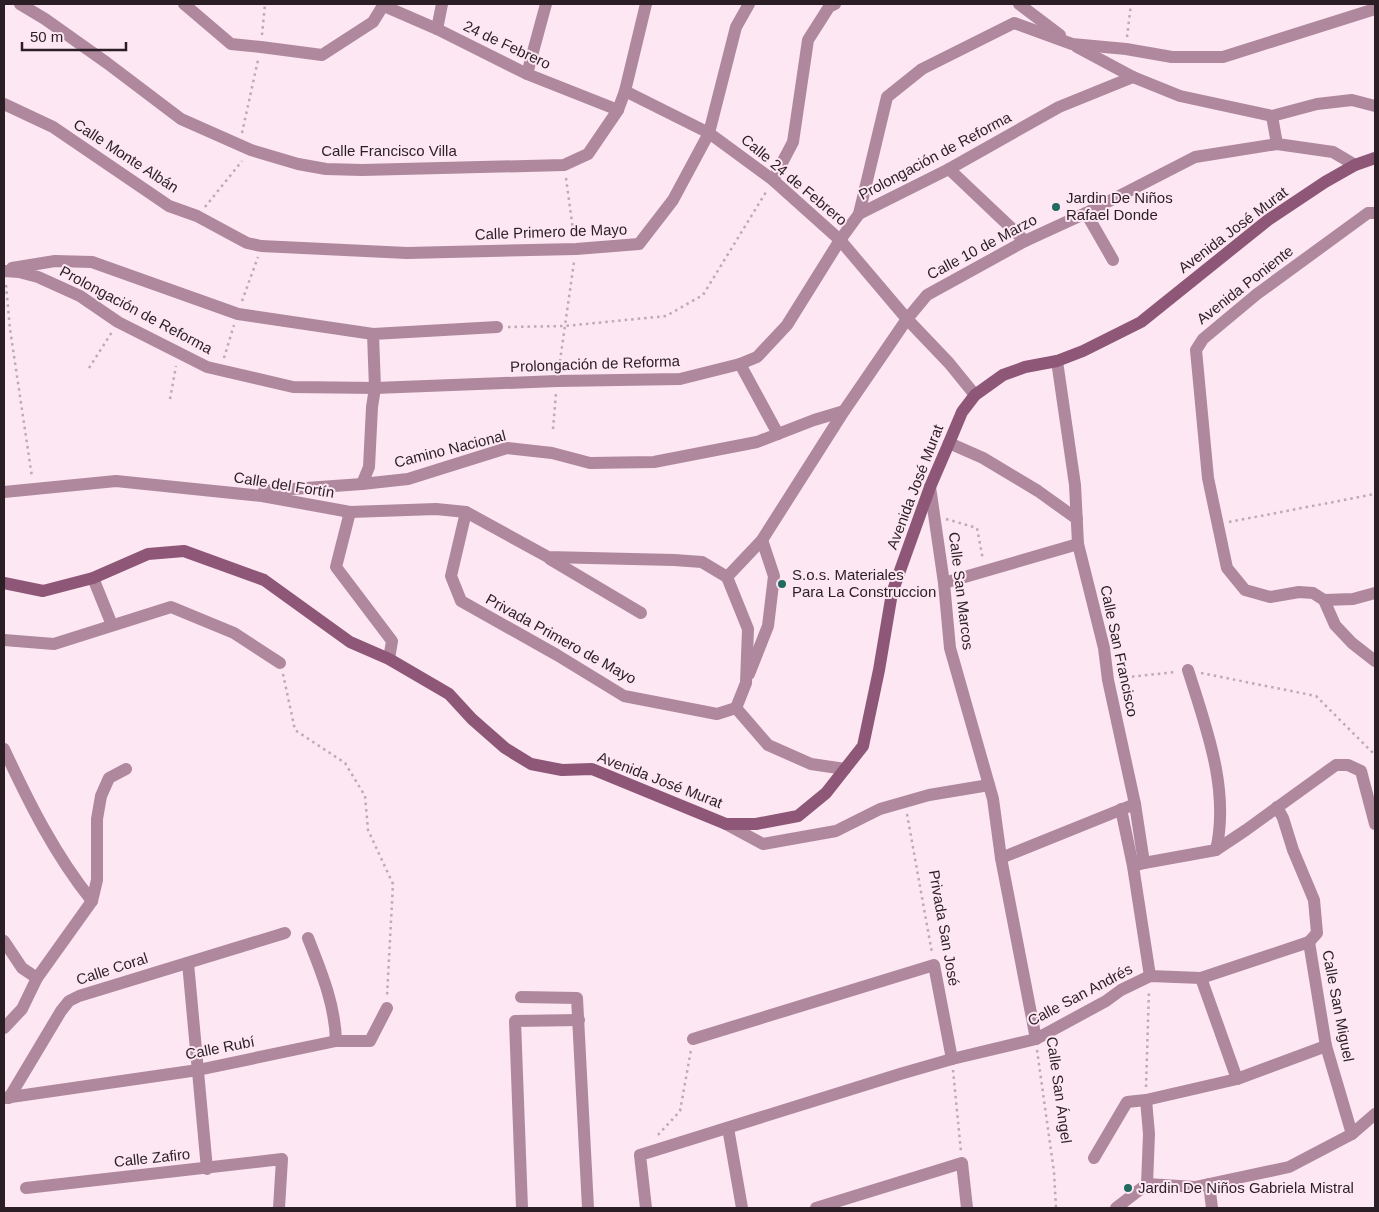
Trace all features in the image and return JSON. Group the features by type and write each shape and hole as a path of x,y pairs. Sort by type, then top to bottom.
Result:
{"street":[{"name":"Calle Francisco Villa","path":"20,4 99,57 181,119 246,147 298,164 362,170 564,165"},
{"path":"184,4 230,44 322,55 372,22 382,8"},
{"path":"437,29 442,4"},
{"path":"528,74 546,4"},
{"path":"564,165 588,154 618,110 625,91 646,4"},
{"name":"Calle Primero de Mayo","path":"407,253 576,249 639,244 673,200 710,133 736,27 749,4"},
{"path":"773,180 793,142 808,40 829,7 835,4"},
{"path":"1018,4 1072,44 1133,77 1180,96 1272,116 1317,104 1352,100 1375,106"},
{"name":"24 de Febrero","path":"382,8 437,29 528,74 618,110"},
{"path":"859,214 888,97 922,69 1014,23 1072,44 1172,57 1223,57 1375,9"},
{"name":"Prolongación de Reforma","path":"4,271 19,272 38,277 80,296 118,322 207,367 293,387 375,388 557,381 680,379 740,364 756,356 787,325 840,240 859,214 949,169 1059,107 1133,77"},
{"name":"Calle 24 de Febrero","path":"625,91 710,133 773,180 840,240 906,319 949,363 975,395"},
{"path":"4,104 10,111"},
{"name":"Calle Monte Albán","path":"10,111 52,127 169,206 197,216 247,243 261,246 407,253"},
{"path":"1272,116 1277,144"},
{"name":"Calle 10 de Marzo","path":"727,577 762,540 844,411 906,319 927,295 1025,241 1086,213 1195,157 1277,144 1333,152 1355,165"},
{"name":"Avenida José Murat","path":"4,583 43,591 93,578 148,554 184,551 264,580 350,642 389,658 449,694 472,719 505,748 532,764 562,770 592,769 726,824 756,824 798,816 826,794 863,746 880,670 892,593 930,487 962,412 975,395 1003,376 1025,367 1057,361 1083,351 1141,322 1268,220 1325,182 1355,165 1375,158"},
{"path":"949,169 1025,241"},
{"path":"1086,213 1113,260"},
{"name":"Avenida Poniente","path":"1217,524 1208,478 1196,350 1203,339 1257,294 1368,213 1375,213"},
{"path":"4,271 19,266 55,261 92,262 238,314 374,334 497,327"},
{"path":"362,484 369,467 375,388 374,334"},
{"name":"Calle San Francisco","path":"1057,361 1075,485 1078,544 1104,648 1108,680 1135,804 1139,865"},
{"path":"740,364 778,434"},
{"name":"Camino Nacional","path":"234,494 408,479 507,448 552,453 590,463 654,462 757,442 814,420 844,411"},
{"path":"949,443 983,458 1038,491 1077,519"},
{"name":"Calle del Fortín","path":"4,492 116,481 262,496 350,512 436,509 466,512 641,613"},
{"name":"Calle San Marcos","path":"930,487 944,583 950,648 993,799 1001,858"},
{"path":"350,512 336,567 392,641 389,658"},
{"name":"Privada Primero de Mayo","path":"466,512 452,576 461,601 624,696 717,714 736,708"},
{"path":"1217,524 1227,568 1245,590 1270,597 1298,592 1313,592 1324,600 1335,625 1352,643 1375,661"},
{"path":"762,540 774,576 768,626 736,708 768,745 811,764 845,769"},
{"path":"944,583 1078,544"},
{"name":"Calle del Fortín","path":"548,558 702,562 727,577"},
{"path":"727,577 748,629 746,683"},
{"path":"93,578 112,625"},
{"path":"1324,600 1353,599 1375,593"},
{"path":"4,640 54,644 171,607 234,633 280,663"},
{"path":"1188,670 1211,750 1219,786 1220,834 1216,850"},
{"path":"4,749 44,831 73,878 92,901"},
{"path":"1139,865 1216,850 1336,765 1348,765 1361,771 1375,824"},
{"path":"4,1028 22,1009 37,978 92,901 97,880 97,819 101,796 108,778 126,769"},
{"path":"726,824 763,844 836,831 880,809 929,795 989,785"},
{"path":"1001,858 1135,804"},
{"path":"1277,807 1283,818 1293,850 1314,900 1317,933 1309,942"},
{"path":"1121,809 1139,865 1150,976"},
{"name":"Calle San Ángel","path":"1001,858 1036,1039"},
{"name":"Calle Coral","path":"6,1098 69,1001 79,996 285,933"},
{"path":"308,938 327,987 334,1016 336,1040"},
{"path":"4,941 22,968 37,978"},
{"name":"Calle San Andrés","path":"640,1155 952,1059 1036,1039 1106,1001 1121,990 1150,976 1201,978 1309,942"},
{"name":"Calle San Miguel","path":"1309,942 1326,1046 1352,1134"},
{"path":"188,963 207,1168"},
{"path":"693,1039 934,965"},
{"name":"Privada San José","path":"934,965 952,1059"},
{"path":"1201,978 1238,1079"},
{"path":"521,997 577,998 588,1208"},
{"name":"Calle Rubí","path":"6,1098 198,1070 336,1040 370,1041 387,1008"},
{"path":"522,1208 515,1021 578,1020"},
{"path":"1094,1158 1127,1102 1146,1100 1238,1079 1326,1046"},
{"path":"1146,1100 1149,1134 1147,1184"},
{"path":"1116,1208 1147,1184 1195,1187 1289,1167 1352,1134 1375,1114"},
{"path":"728,1128 742,1208"},
{"path":"640,1155 646,1208"},
{"name":"Calle Zafiro","path":"26,1188 282,1159 279,1208"},
{"path":"816,1208 962,1164 967,1208"},
{"path":"1209,1184 1212,1208"}],"path":[{"path":"197,216 246,147 261,47 265,4"},
{"path":"1126,50 1130,4"},
{"path":"553,429 557,381 576,249 564,165"},
{"path":"497,327 565,326 666,316 703,295 773,180"},
{"path":"220,370 261,246"},
{"path":"4,271 10,329 34,489"},
{"path":"89,368 118,322"},
{"path":"170,399 178,352"},
{"path":"1217,524 1375,494"},
{"path":"935,516 977,528 986,572"},
{"path":"280,663 295,730 345,763 365,796 368,830 393,884 387,1008"},
{"path":"1108,680 1188,670 1316,696 1375,755"},
{"name":"Privada San José","path":"905,802 934,965"},
{"path":"1146,1100 1150,976"},
{"path":"640,1155 680,1111 693,1039"},
{"name":"Calle San Ángel","path":"1036,1039 1054,1172 1056,1208"},
{"path":"952,1059 962,1164"}],"place":[{"name":"Jardin De Niños Rafael Donde","path":"1056,207"},
{"name":"S.o.s. Materiales Para La Construccion","path":"782,584"},
{"name":"Jardin De Niños Gabriela Mistral","path":"1128,1188"}]}
